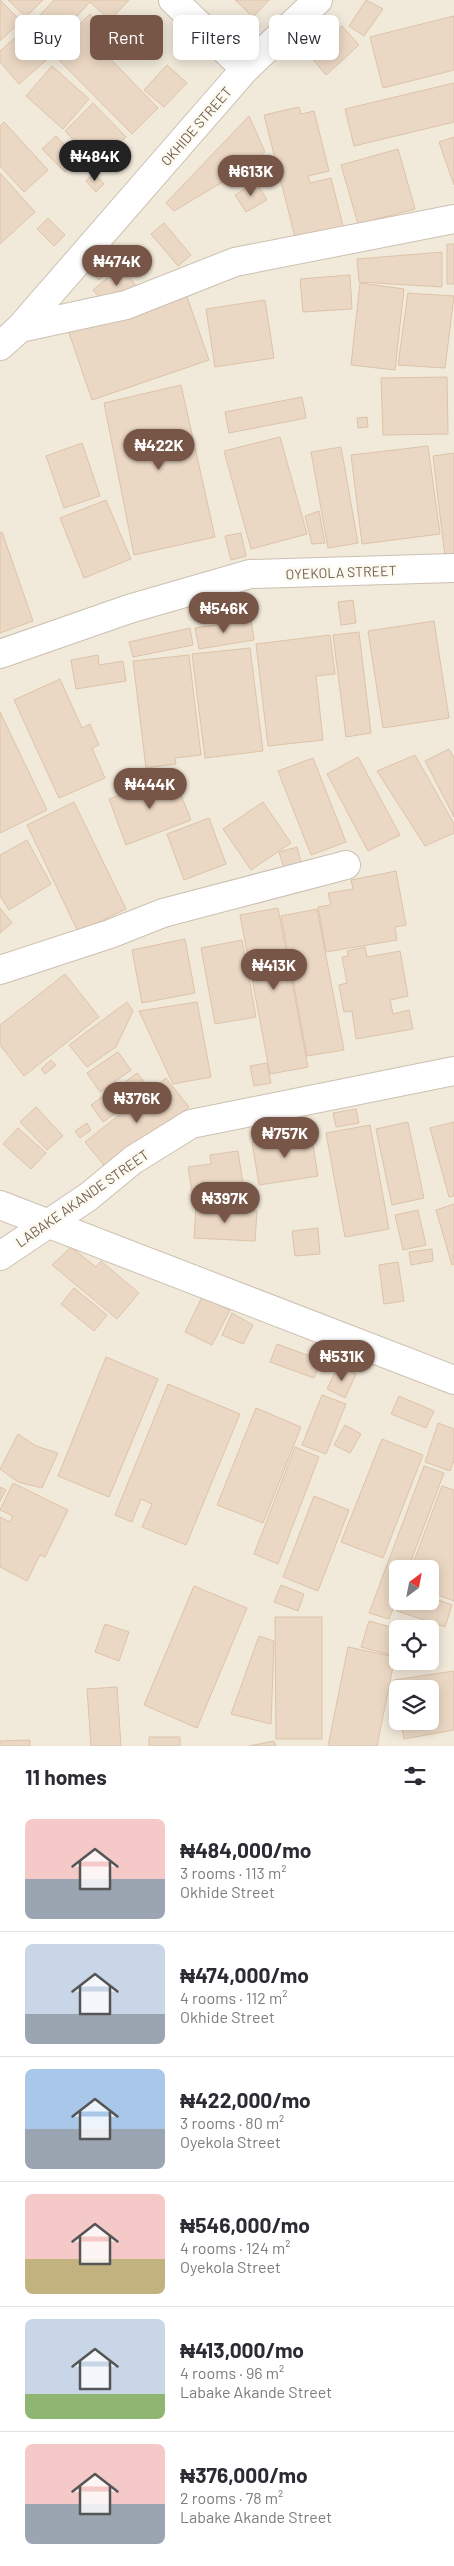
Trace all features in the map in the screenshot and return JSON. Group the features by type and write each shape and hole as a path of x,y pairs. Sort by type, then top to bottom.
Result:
{"street":[{"path":"173,0 245,69"},
{"name":"OKHIDE STREET","path":"0,346 20,328 245,69 318,0"},
{"path":"20,328 126,305 235,262 454,219"},
{"name":"OYEKOLA STREET","path":"0,654 129,609 250,574 454,568"},
{"path":"0,970 110,934 163,913 346,865"},
{"name":"LABAKE AKANDE STREET","path":"0,1256 88,1197 133,1160 191,1124 454,1071"},
{"path":"0,1206 454,1380"}],"shaded area":[{"path":"0,0 454,0 454,1746 0,1746"}],"building":[{"path":"0,0 15,15 15,27 0,41"},
{"path":"8,0 43,0 28,15 24,15"},
{"path":"54,0 129,0 115,15 104,15 90,2 78,15 40,15"},
{"path":"235,0 269,0 255,15 251,15"},
{"path":"366,0 383,9 364,36 349,26"},
{"path":"91,15 90,60 112,60 158,108 132,134 59,60 80,60 80,24"},
{"path":"454,16 454,70 383,88 370,37"},
{"path":"342,26 359,45 326,75 313,60 339,60 339,29"},
{"path":"15,38 15,60 46,60 19,84 0,62 0,51"},
{"path":"167,65 187,83 164,107 144,90"},
{"path":"52,66 89,99 63,129 26,96"},
{"path":"454,83 454,122 354,146 345,109"},
{"path":"93,103 126,137 97,165 65,131"},
{"path":"299,107 301,114 314,111 329,171 308,176 310,183 331,178 345,234 297,245 264,115"},
{"path":"249,116 265,152 255,159 261,169 231,187 226,180 174,211 166,203"},
{"path":"4,122 48,170 24,192 0,166 0,126"},
{"path":"56,136 78,159 65,172 42,149"},
{"path":"454,137 454,185 439,142"},
{"path":"398,149 415,209 358,224 341,165"},
{"path":"0,173 35,212 0,244"},
{"path":"94,173 104,184 96,192 86,181"},
{"path":"256,182 267,200 246,212 235,195"},
{"path":"48,218 65,235 54,246 37,229"},
{"path":"164,223 191,255 178,266 151,234"},
{"path":"447,244 454,244 454,284 447,284"},
{"path":"115,252 121,259 99,280 93,274"},
{"path":"442,252 442,287 359,282 357,259"},
{"path":"121,267 141,292 104,302 93,290"},
{"path":"350,275 352,309 303,312 300,279"},
{"path":"360,283 404,289 395,370 351,365"},
{"path":"185,291 209,360 92,400 68,330"},
{"path":"408,293 454,296 445,368 398,365"},
{"path":"265,300 274,358 215,367 206,309"},
{"path":"447,377 448,434 383,435 381,378"},
{"path":"181,385 215,537 134,555 104,403"},
{"path":"302,397 306,418 229,433 225,412"},
{"path":"367,417 368,427 358,428 357,418"},
{"path":"280,437 307,534 251,549 224,451"},
{"path":"82,443 100,496 64,508 46,456"},
{"path":"428,446 440,534 362,544 351,455"},
{"path":"341,447 358,543 328,548 311,452"},
{"path":"454,453 454,556 445,557 433,456"},
{"path":"106,500 131,559 84,578 60,518"},
{"path":"319,511 325,543 312,544 305,516"},
{"path":"2,532 33,621 0,633 0,533"},
{"path":"241,533 246,556 231,560 225,536"},
{"path":"353,600 356,623 341,625 338,602"},
{"path":"251,620 254,640 199,649 195,628"},
{"path":"434,621 449,718 383,728 368,631"},
{"path":"190,628 193,645 133,657 129,642"},
{"path":"359,632 371,733 346,737 333,635"},
{"path":"330,635 335,674 316,676 323,740 268,746 256,644"},
{"path":"250,648 263,751 205,758 192,654"},
{"path":"98,655 99,665 123,661 126,681 76,689 71,660"},
{"path":"189,655 201,755 175,758 176,764 146,768 133,661"},
{"path":"60,679 82,728 90,724 99,745 92,748 105,778 59,798 14,700"},
{"path":"0,712 47,810 0,833"},
{"path":"449,749 454,758 454,817 425,761"},
{"path":"415,755 454,824 454,833 425,846 377,771"},
{"path":"358,757 400,835 368,851 327,774"},
{"path":"313,758 346,842 311,855 278,771"},
{"path":"173,775 191,820 126,845 109,799"},
{"path":"74,802 126,909 78,932 27,825"},
{"path":"263,802 291,843 251,870 223,829"},
{"path":"209,818 226,864 184,880 167,834"},
{"path":"27,840 51,884 9,910 0,896 0,855"},
{"path":"297,847 302,866 285,871 279,852"},
{"path":"396,871 406,925 395,927 397,940 326,952 318,907 331,905 328,893 353,889 351,880"},
{"path":"0,908 12,923 0,933"},
{"path":"278,908 308,1067 270,1074 240,915"},
{"path":"317,909 344,1050 307,1056 281,916"},
{"path":"185,939 195,993 142,1003 132,950"},
{"path":"242,940 256,1017 215,1024 201,948"},
{"path":"365,947 367,957 400,951 408,996 390,1000 393,1014 409,1010 413,1029 356,1039 352,1011 344,1012 339,985 347,983 342,957 348,956 347,951"},
{"path":"65,974 99,1017 24,1076 0,1045 0,1025"},
{"path":"127,1002 133,1011 116,1047 87,1067 69,1045"},
{"path":"197,1002 211,1077 173,1084 139,1011"},
{"path":"118,1052 131,1070 100,1092 87,1073"},
{"path":"51,1060 56,1065 45,1074 41,1069"},
{"path":"267,1063 271,1083 254,1086 250,1066"},
{"path":"137,1073 146,1084 129,1097 121,1085"},
{"path":"166,1078 189,1107 108,1170 85,1142"},
{"path":"116,1087 129,1104 103,1122 91,1105"},
{"path":"36,1107 63,1136 47,1150 20,1122"},
{"path":"356,1109 359,1123 336,1127 333,1113"},
{"path":"408,1122 424,1198 392,1205 376,1129"},
{"path":"454,1122 454,1196 449,1197 430,1128"},
{"path":"87,1123 91,1130 80,1138 75,1131"},
{"path":"370,1125 389,1229 345,1237 326,1133"},
{"path":"18,1128 46,1153 31,1169 3,1144"},
{"path":"311,1133 318,1176 259,1185 252,1142"},
{"path":"238,1151 245,1196 194,1203 188,1167 211,1164 210,1155"},
{"path":"454,1204 454,1264 452,1265 436,1210"},
{"path":"196,1207 257,1211 255,1241 194,1238"},
{"path":"418,1210 426,1245 403,1250 395,1215"},
{"path":"318,1228 320,1254 295,1256 292,1231"},
{"path":"71,1247 96,1267 101,1261 139,1293 117,1319 52,1265"},
{"path":"432,1249 433,1261 411,1265 409,1252"},
{"path":"398,1262 404,1301 384,1304 379,1265"},
{"path":"74,1288 107,1315 94,1331 61,1304"},
{"path":"202,1297 230,1310 212,1345 185,1332"},
{"path":"232,1313 253,1325 243,1344 222,1335"},
{"path":"277,1344 321,1360 314,1378 270,1362"},
{"path":"106,1357 158,1379 109,1497 58,1476"},
{"path":"338,1366 356,1374 345,1398 327,1389"},
{"path":"168,1384 240,1414 186,1545 142,1527 152,1504 141,1499 132,1522 115,1515"},
{"path":"322,1395 346,1404 326,1454 302,1445"},
{"path":"399,1396 434,1411 426,1428 391,1414"},
{"path":"256,1408 301,1427 263,1523 217,1505"},
{"path":"438,1423 454,1429 454,1460 450,1471 425,1462"},
{"path":"345,1425 361,1434 350,1453 334,1445"},
{"path":"18,1434 36,1446 58,1453 42,1488 18,1482 0,1469"},
{"path":"382,1439 423,1455 383,1558 341,1542"},
{"path":"295,1447 319,1457 278,1564 254,1554"},
{"path":"424,1466 444,1473 411,1560 389,1560 389,1610 393,1610 389,1619 369,1613"},
{"path":"13,1483 68,1510 45,1557 40,1555 27,1581 0,1567 0,1517 10,1522 13,1516 0,1510"},
{"path":"442,1486 454,1490 454,1601 439,1595 439,1560 414,1560"},
{"path":"0,1487 6,1490 0,1501"},
{"path":"314,1496 349,1510 318,1591 283,1577"},
{"path":"281,1585 304,1594 298,1611 274,1602"},
{"path":"194,1586 247,1608 197,1728 144,1705"},
{"path":"439,1600 452,1605 445,1627 439,1625 439,1620 424,1620 397,1611 439,1610"},
{"path":"275,1617 322,1617 322,1739 276,1739"},
{"path":"369,1621 389,1627 389,1655 361,1647"},
{"path":"105,1624 129,1632 119,1661 95,1652"},
{"path":"259,1636 274,1641 271,1724 231,1714"},
{"path":"348,1647 389,1656 389,1670 392,1670 377,1746 328,1746"},
{"path":"454,1671 454,1730 404,1739 402,1730 439,1730 439,1680 394,1680"},
{"path":"117,1687 121,1746 91,1746 87,1689"},
{"path":"149,1737 180,1737 180,1746 149,1746"},
{"path":"30,1740 30,1746 0,1746 0,1741"},
{"path":"274,1741 276,1746 249,1746"}]}
